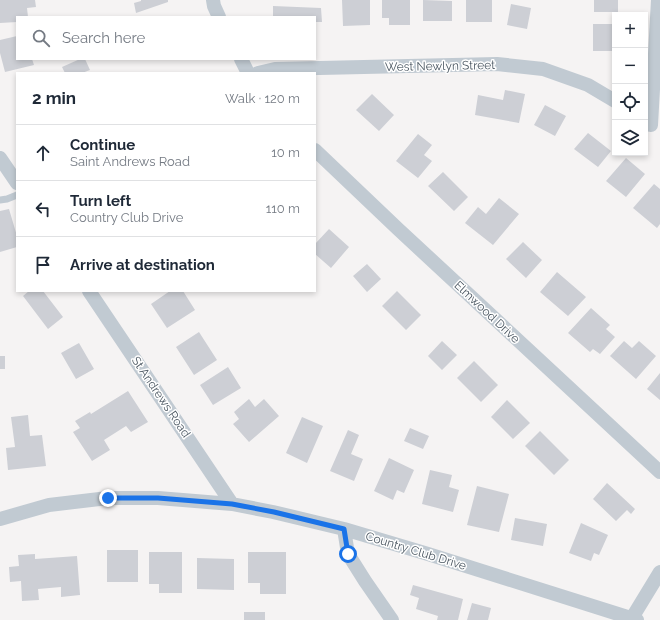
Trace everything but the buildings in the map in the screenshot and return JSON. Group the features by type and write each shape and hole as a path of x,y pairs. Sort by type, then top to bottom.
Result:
{"street":[{"path":"213,0 214,6 219,16"},
{"path":"652,127 658,0"},
{"path":"242,60 248,72"},
{"name":"West Newlyn Street","path":"262,72 275,69 497,64 543,69 588,85 612,99"},
{"name":"Elmwood Drive","path":"316,151 660,472"},
{"path":"0,158 16,182"},
{"name":"St Andrews Road","path":"90,292 232,504"},
{"name":"Country Club Drive","path":"0,519 49,505 108,498 158,498 232,504 274,512 344,529 635,619"},
{"path":"344,529 348,554 392,620"},
{"path":"635,619 660,572"}],"lane":[{"path":"0,200 16,195"}],"route":[{"path":"108,498 158,498 232,504 274,512 344,529 348,554"}]}
